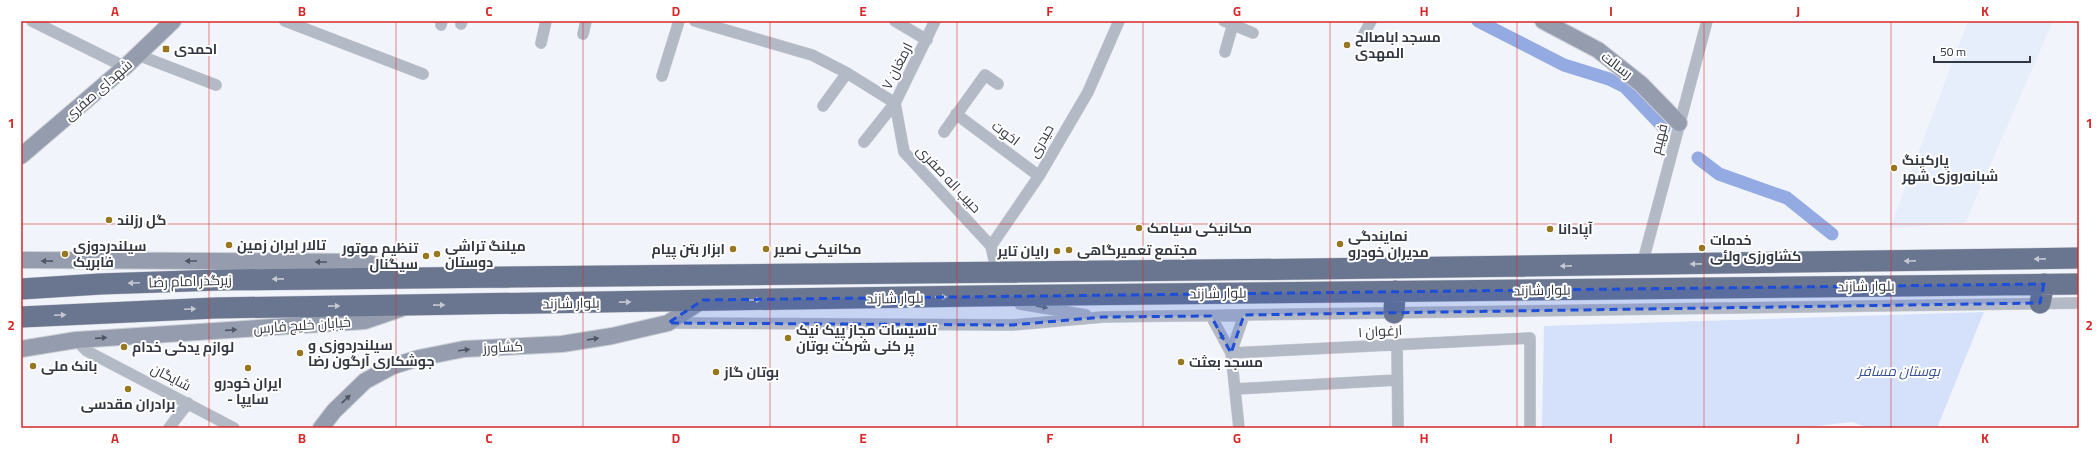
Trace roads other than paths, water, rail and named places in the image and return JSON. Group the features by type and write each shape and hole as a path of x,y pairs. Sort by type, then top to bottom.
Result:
{"highway":[{"name":"بلوار شازند","path":"359,278 1642,265 2079,258"},
{"name":"زیرگذر امام رضا","path":"21,289 100,284 359,278"},
{"name":"بلوار شازند","path":"358,306 1395,291 2042,294 2079,284"},
{"path":"1394,313 1395,291"},
{"name":"زیرگذر امام رضا","path":"21,317 215,308 358,306"}],"street":[{"path":"32,21 125,67"},
{"name":"شهدای صفری","path":"21,156 125,67 173,21"},
{"path":"285,21 423,74"},
{"path":"541,43 546,21"},
{"path":"583,34 586,21"},
{"path":"662,76 679,21"},
{"path":"695,21 812,55 847,73 895,103"},
{"path":"895,21 927,40"},
{"name":"ارمغان ۷","path":"864,142 895,103 935,21"},
{"name":"حیدری","path":"991,246 1039,176 1088,92 1119,21"},
{"path":"1364,34 1371,21"},
{"name":"رسالت","path":"1543,21 1598,50 1642,84 1679,123"},
{"name":"فهیم","path":"1642,265 1707,21"},
{"path":"1225,52 1228,23 1253,33"},
{"path":"138,55 216,85"},
{"path":"823,106 847,73"},
{"path":"944,132 985,74 998,84"},
{"name":"حبیب اله صفری","path":"895,103 904,152 991,246"},
{"name":"اخوت","path":"956,114 1039,176"},
{"path":"991,246 997,272"},
{"path":"21,260 365,262 414,277"},
{"path":"668,323 1012,325 1103,317 1394,313 2042,294 2079,303"},
{"path":"976,296 1103,317"},
{"name":"کشاورز","path":"321,428 334,411 365,381 393,366 419,358 464,349 562,344 612,336 668,323 703,300"},
{"name":"خیابان خلیج فارس","path":"21,349 76,340 365,321 413,305"},
{"path":"1231,353 1244,315"},
{"path":"1211,316 1231,353 1239,428"},
{"name":"ارغوان ۱","path":"1231,353 1530,338 1530,428"},
{"name":"شایگان","path":"76,340 87,352 234,428"},
{"path":"1397,345 1398,428"},
{"path":"1235,389 1397,380"},
{"path":"169,428 188,403"}],"waterway":[{"path":"1478,21 1564,65 1609,79 1625,87 1664,128"},
{"path":"1698,158 1719,174 1787,198 1832,234"}],"place":[{"name":"مسجد اباصالح المهدی","path":"1347,45"},
{"name":"احمدی","path":"166,49"},
{"name":"پارکینگ شبانه‌روزی شهر","path":"1894,168"},
{"name":"گل رزلند","path":"109,220"},
{"name":"مکانیکی سیامک","path":"1139,228"},
{"name":"آپادانا","path":"1550,229"},
{"name":"نمایندگی مدیران خودرو","path":"1340,244"},
{"name":"تالار ایران زمین","path":"229,245"},
{"name":"خدمات کشاورزی ولئی","path":"1702,248"},
{"name":"ابزار بتن پیام","path":"733,249"},
{"name":"مکانیکی نصیر","path":"766,249"},
{"name":"مجتمع تعمیرگاهی","path":"1069,250"},
{"name":"رایان تایر","path":"1057,251"},
{"name":"سیلندردوزی فابریک","path":"65,254"},
{"name":"میلنگ تراشی دوستان","path":"437,254"},
{"name":"تنظیم موتور سیگنال","path":"426,256"},
{"name":"تاسیسات مجاز پیک نیک پر کنی شرکت بوتان","path":"788,338"},
{"name":"لوازم یدکی خدام","path":"124,347"},
{"name":"سیلندردوزی و جوشکاری آرگون رضا","path":"300,353"},
{"name":"مسجد بعثت","path":"1181,362"},
{"name":"بانک ملی","path":"33,366"},
{"name":"ایران خودرو - سایپا","path":"248,368"},
{"name":"بوتان گاز","path":"716,372"},
{"name":"برادران مقدسی","path":"128,389"}],"park label":[{"name":"بوستان مسافر","path":"1899,371"}]}
